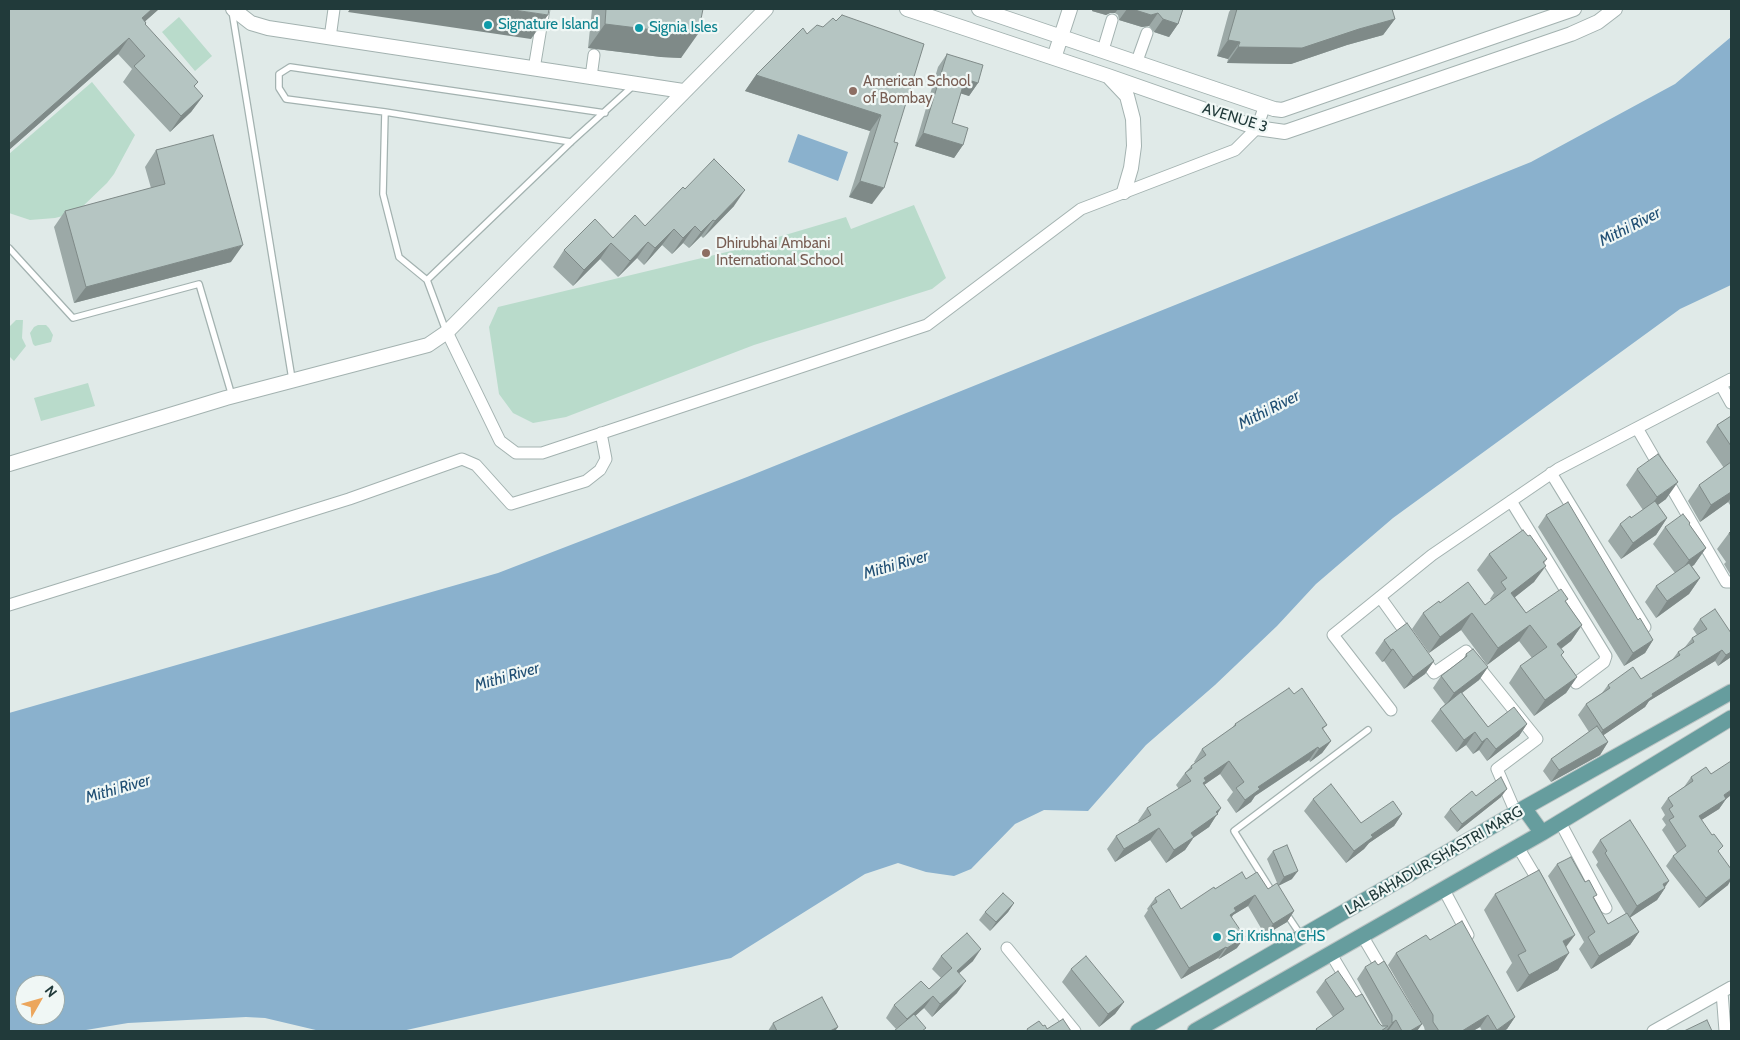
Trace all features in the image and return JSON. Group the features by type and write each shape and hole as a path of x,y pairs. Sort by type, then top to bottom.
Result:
{"main road":[{"name":"LAL BAHADUR SHASTRI MARG","path":"1138,1031 1520,810 1731,692"},
{"name":"LAL BAHADUR SHASTRI MARG","path":"1195,1031 1542,833 1731,718"},
{"path":"1520,810 1542,833"}],"street":[{"path":"232,9 251,24 268,28 683,91"},
{"path":"330,38 334,9"},
{"path":"534,68 544,9"},
{"path":"9,464 232,396 292,382 428,345 447,332 766,9"},
{"name":"AVENUE 3","path":"907,9 1257,128 1285,132 1571,34 1598,22 1615,9"},
{"name":"AVENUE 3","path":"979,9 1282,110 1574,9"},
{"path":"1054,58 1070,9"},
{"path":"1103,50 1112,20"},
{"path":"1137,61 1146,33"},
{"path":"591,77 594,55"},
{"path":"1108,76 1126,96 1133,119 1134,146 1131,168 1124,192"},
{"path":"447,332 500,441 516,453 542,453 927,325 1081,210 1236,150 1257,128 1265,105"},
{"path":"1392,710 1333,635 1432,555 1551,474 1726,382 1731,403"},
{"path":"1637,428 1726,582 1731,582"},
{"path":"9,605 349,499 462,459 476,465 511,504 586,481 600,470 606,459 601,433"},
{"path":"1551,474 1644,627"},
{"path":"1511,501 1606,656 1604,662 1576,683"},
{"path":"1380,597 1434,673 1466,651 1537,738 1498,769 1520,810"},
{"path":"1560,822 1606,908"},
{"path":"1518,847 1548,898"},
{"path":"1444,890 1475,947"},
{"path":"1363,936 1393,988"},
{"path":"1007,948 1075,1031"},
{"path":"1331,954 1377,1031"},
{"path":"1653,1031 1727,989"},
{"path":"1725,1031 1727,989"}],"lane":[{"path":"232,9 292,382"},
{"path":"571,142 385,112 286,99 279,88 280,74 290,67 605,113"},
{"path":"427,280 571,142 636,84"},
{"path":"385,112 383,194 398,258 427,280 447,332"},
{"path":"9,248 73,318 199,284 232,396"},
{"path":"1279,901 1234,831 1368,730"},
{"path":"1284,909 1302,937"}],"green space":[{"path":"179,17 212,56 195,71 162,32"},
{"path":"92,82 135,135 114,174 81,208 67,215 30,220 9,213 9,154"},
{"name":"Dhirubhai Ambani International School","path":"914,205 946,278 932,289 754,345 566,417 533,423 513,413 499,394 489,327 498,307 731,251 846,217 851,229"},
{"path":"16,320 23,320 22,338 26,346 14,361 9,356 9,327"},
{"path":"38,325 46,325 49,328 53,335 51,342 35,346 33,344 30,333"},
{"path":"88,383 95,406 41,421 34,398"}],"water":[{"name":"Mithi River","path":"1731,37 1731,285 1680,309 1393,518 1316,584 1277,626 1215,685 1146,745 1088,811 1044,810 1015,824 971,869 954,876 926,872 898,863 865,874 731,958 402,1031 320,1031 265,1018 246,1017 128,1023 80,1031 9,1031 9,713 498,573 747,477 1531,162 1675,84"},
{"path":"798,134 848,152 838,181 788,162"}],"building":[{"path":"9,9 152,9 142,18 145,24 198,82 194,86 203,96 181,116 134,66 145,56 129,38 9,144"},
{"path":"507,9 549,9 548,15"},
{"path":"606,9 703,9 698,34 605,24"},
{"path":"1132,9 1183,9 1178,24 1163,19 1158,13 1151,15"},
{"path":"1237,9 1392,9 1395,19 1302,48 1238,47 1240,42 1228,40"},
{"path":"842,15 924,44 894,142 898,143 884,188 860,181 881,115 756,75 803,28 807,34 817,25 823,27 833,18 836,21"},
{"path":"947,54 983,65 978,83 965,79 952,123 968,128 963,145 923,133"},
{"path":"213,135 243,245 86,287 65,211 165,184 156,150"},
{"path":"714,159 745,190 715,221 713,220 701,232 695,226 683,238 674,229 655,248 648,242 630,261 611,243 584,270 564,250 595,219 613,238 635,215 645,226 683,187 685,189"},
{"path":"1731,416 1731,446 1717,425"},
{"path":"1658,454 1678,482 1657,497 1637,469"},
{"path":"1731,462 1731,492 1711,505 1699,485"},
{"path":"1655,501 1667,518 1633,543 1620,524"},
{"path":"1568,502 1638,620 1640,618 1653,640 1633,653 1546,515"},
{"path":"1683,514 1706,548 1689,560 1665,527"},
{"path":"1523,530 1528,536 1530,535 1547,559 1543,562 1546,566 1511,593 1526,613 1561,589 1568,599 1565,601 1582,625 1557,644 1564,652 1561,655 1577,677 1545,700 1520,666 1547,647 1530,625 1498,648 1472,613 1440,637 1423,613 1468,582 1485,605 1506,589 1501,582 1507,578 1489,554"},
{"path":"1689,563 1700,578 1667,601 1656,586"},
{"path":"1715,609 1731,633 1731,652 1726,655 1722,650 1652,694 1653,696 1603,730 1586,704 1610,688 1608,685 1633,667 1641,679 1680,655 1678,652 1694,642 1692,638 1707,629 1700,619"},
{"path":"1407,623 1434,661 1413,677 1393,649 1391,650 1384,640"},
{"path":"1473,649 1488,667 1454,693 1441,676"},
{"path":"1289,688 1294,694 1302,688 1327,725 1322,728 1331,741 1319,749 1318,747 1258,787 1260,789 1245,800 1236,788 1244,782 1229,761 1204,778 1206,781 1203,783 1221,808 1216,812 1218,814 1191,833 1194,837 1174,850 1159,828 1124,849 1116,836 1151,815 1147,808 1191,781 1185,773 1206,755 1202,749 1235,724"},
{"path":"1461,692 1488,727 1514,707 1527,724 1496,749 1487,738 1482,742 1475,732 1464,740 1440,709"},
{"path":"1597,726 1608,742 1559,770 1551,759"},
{"path":"1731,761 1731,790 1724,795 1726,799 1699,816 1712,835 1714,834 1723,846 1718,851 1731,869 1731,878 1706,898 1673,856 1686,846 1669,820 1674,817 1669,809 1673,806 1668,798 1693,781 1691,777 1706,767 1711,774"},
{"path":"1501,777 1507,789 1462,824 1450,809 1472,791 1476,796"},
{"path":"1331,784 1361,823 1393,801 1402,814 1371,835 1373,837 1354,851 1313,799"},
{"path":"1630,820 1669,881 1663,884 1665,888 1637,906 1605,853 1607,851 1600,840"},
{"path":"1287,845 1298,871 1284,877 1273,851"},
{"path":"1571,857 1585,882 1589,880 1597,895 1593,897 1608,924 1627,913 1639,932 1599,956 1588,937 1595,932 1557,864"},
{"path":"1539,870 1575,935 1563,941 1569,953 1529,975 1518,955 1526,951 1495,894"},
{"path":"1242,872 1246,879 1257,872 1268,889 1277,883 1294,911 1273,924 1255,895 1234,908 1236,911 1230,915 1245,937 1189,968 1151,906 1157,902 1155,898 1169,889 1181,909 1214,887 1215,889"},
{"path":"1003,893 1014,903 996,922 985,912"},
{"path":"1462,921 1515,1017 1497,1030 1488,1015 1462,1031 1439,1031 1433,1022 1433,1015 1396,953 1426,935 1430,940"},
{"path":"967,933 981,949 957,971 966,981 940,1004 933,996 907,1019 894,1005 921,981 929,989 952,968 941,956"},
{"path":"1086,956 1124,1002 1108,1014 1071,969"},
{"path":"1375,961 1378,965 1384,961 1422,1024 1410,1031 1402,1031 1396,1020 1392,1023 1392,1015 1365,967"},
{"path":"1338,971 1356,997 1362,994 1379,1023 1382,1026 1388,1026 1381,1031 1318,1031 1316,1029 1344,1009 1325,980"},
{"path":"822,997 838,1027 830,1031 777,1031 773,1023"},
{"path":"914,1014 926,1028 922,1031 894,1031"},
{"path":"1063,1019 1071,1031 1028,1031 1027,1029 1039,1021 1047,1029"},
{"path":"1707,1020 1712,1031 1684,1031"}],"place":[{"name":"Signature Island","path":"488,25"},
{"name":"Signia Isles","path":"639,28"},
{"name":"American School of Bombay","path":"853,91"},
{"name":"Dhirubhai Ambani International School","path":"706,253"},
{"name":"Sri Krishna CHS","path":"1217,937"}]}
